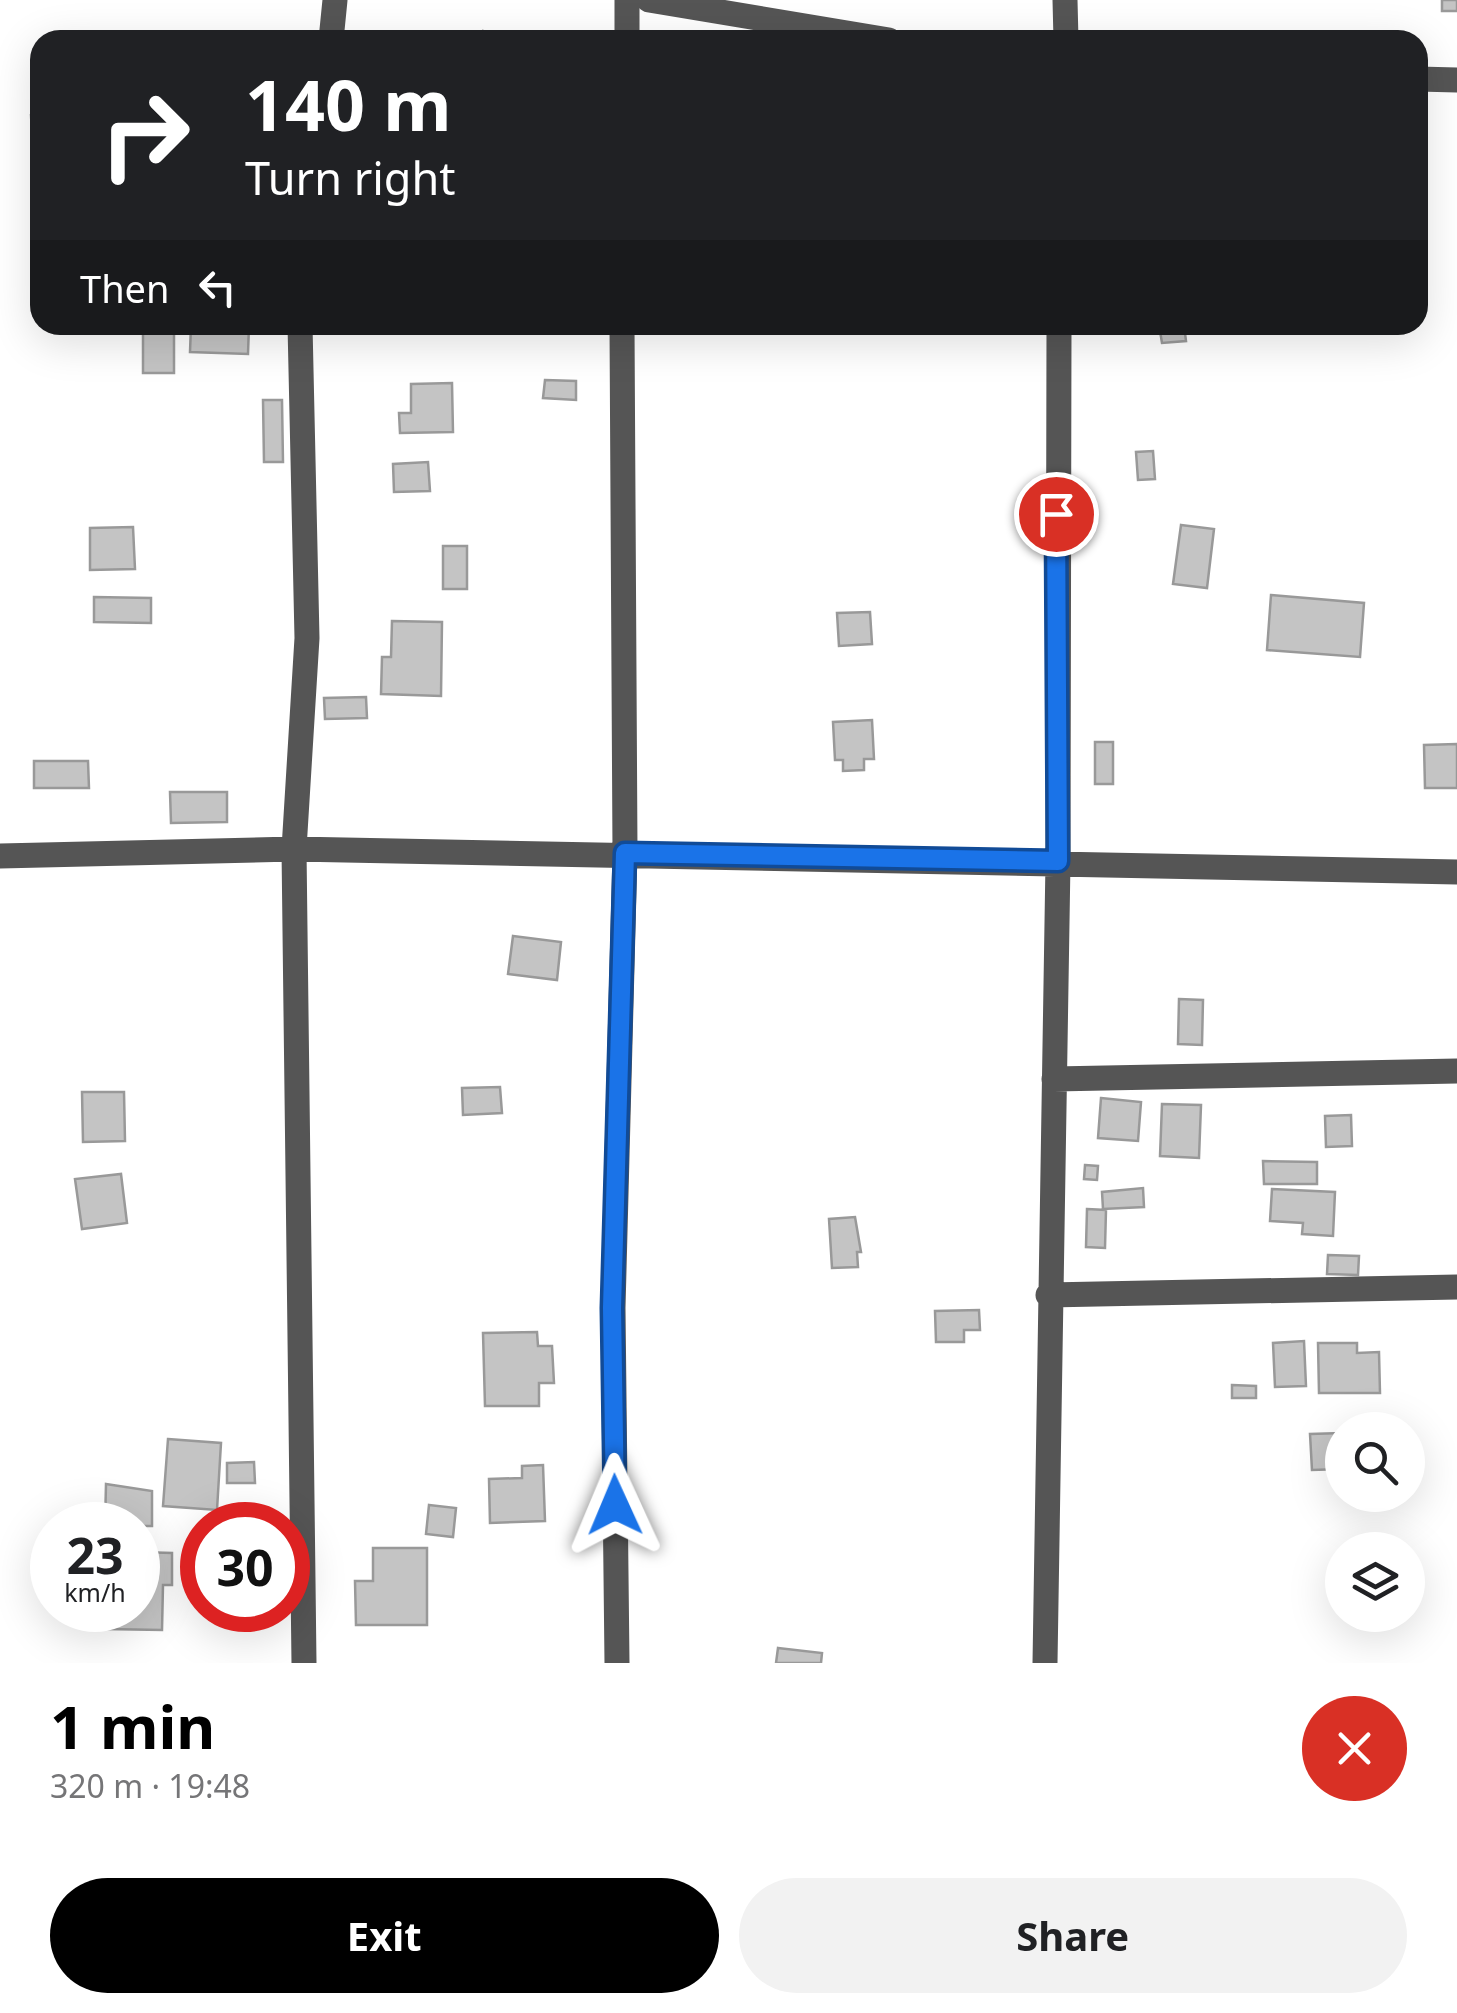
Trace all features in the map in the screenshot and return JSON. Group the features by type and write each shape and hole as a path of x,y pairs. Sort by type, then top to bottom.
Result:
{"street":[{"path":"332,30 335,0"},
{"path":"627,0 627,30"},
{"path":"649,0 829,30"},
{"path":"1065,0 1066,30"},
{"path":"1428,79 1457,80"},
{"path":"300,335 307,638 294,849 304,1663"},
{"path":"618,1663 612,1308 625,853 622,335"},
{"path":"1045,1663 1058,861 1060,335"},
{"path":"0,856 294,849 1058,861 1457,872"},
{"path":"1054,1080 1457,1070"},
{"path":"1048,1294 1457,1287"}],"building":[{"path":"1442,0 1457,0 1457,11 1442,11"},
{"path":"143,335 174,335 174,373 143,373"},
{"path":"191,335 249,335 248,354 190,352"},
{"path":"1161,335 1185,335 1186,341 1162,343"},
{"path":"545,380 576,381 576,400 543,398"},
{"path":"452,383 453,432 400,433 399,413 411,413 411,384"},
{"path":"263,400 282,400 283,462 264,462"},
{"path":"1153,451 1155,479 1138,480 1136,452"},
{"path":"428,462 430,491 394,492 393,464"},
{"path":"1181,525 1214,529 1207,588 1173,584"},
{"path":"133,527 135,569 90,570 90,528"},
{"path":"443,546 467,546 467,589 443,589"},
{"path":"1271,595 1364,603 1360,657 1267,650"},
{"path":"94,597 151,598 151,623 94,622"},
{"path":"870,612 872,644 839,646 837,613"},
{"path":"392,621 442,622 441,696 381,694 382,657 391,657"},
{"path":"366,697 367,718 325,719 324,698"},
{"path":"872,720 874,759 864,759 864,770 843,771 843,760 835,760 833,722"},
{"path":"1095,742 1113,742 1113,784 1095,784"},
{"path":"1457,744 1457,788 1425,788 1424,745"},
{"path":"34,761 88,761 89,788 34,788"},
{"path":"170,792 227,792 227,822 171,823"},
{"path":"513,936 561,942 557,980 508,974"},
{"path":"1179,999 1203,1000 1202,1045 1178,1044"},
{"path":"500,1087 502,1113 463,1115 462,1088"},
{"path":"82,1092 124,1092 125,1141 83,1142"},
{"path":"1101,1098 1141,1102 1138,1141 1098,1138"},
{"path":"1162,1104 1201,1105 1199,1158 1160,1156"},
{"path":"1351,1115 1352,1146 1326,1147 1325,1116"},
{"path":"1263,1161 1317,1162 1317,1184 1264,1184"},
{"path":"1085,1165 1098,1166 1097,1180 1084,1179"},
{"path":"121,1174 127,1223 82,1229 75,1179"},
{"path":"1143,1188 1144,1207 1103,1209 1102,1192"},
{"path":"1272,1189 1335,1192 1333,1236 1302,1234 1303,1223 1270,1221"},
{"path":"1087,1209 1106,1210 1105,1248 1086,1247"},
{"path":"855,1217 861,1252 857,1252 858,1267 832,1268 829,1219"},
{"path":"1328,1255 1359,1256 1358,1275 1327,1274"},
{"path":"979,1310 980,1330 964,1330 964,1342 936,1342 935,1311"},
{"path":"537,1332 538,1346 552,1346 554,1383 539,1383 539,1406 485,1406 483,1333"},
{"path":"1304,1341 1306,1386 1275,1387 1273,1343"},
{"path":"1318,1343 1357,1343 1357,1353 1379,1352 1380,1393 1319,1393"},
{"path":"1232,1385 1256,1386 1256,1398 1232,1398"},
{"path":"1310,1434 1325,1434 1325,1470 1312,1470"},
{"path":"168,1439 221,1443 217,1502 163,1506"},
{"path":"254,1462 255,1483 227,1483 227,1463"},
{"path":"543,1465 545,1521 490,1523 489,1479 522,1478 522,1466"},
{"path":"106,1484 152,1491 152,1502 106,1502"},
{"path":"429,1505 456,1508 453,1537 426,1534"},
{"path":"373,1548 427,1548 427,1625 356,1625 355,1581 373,1581"},
{"path":"160,1553 172,1553 172,1585 163,1585 162,1630"},
{"path":"778,1648 822,1653 821,1663 776,1663"}],"route":[{"path":"615,1505 612,1308 625,853 1058,861 1056,514"}]}
